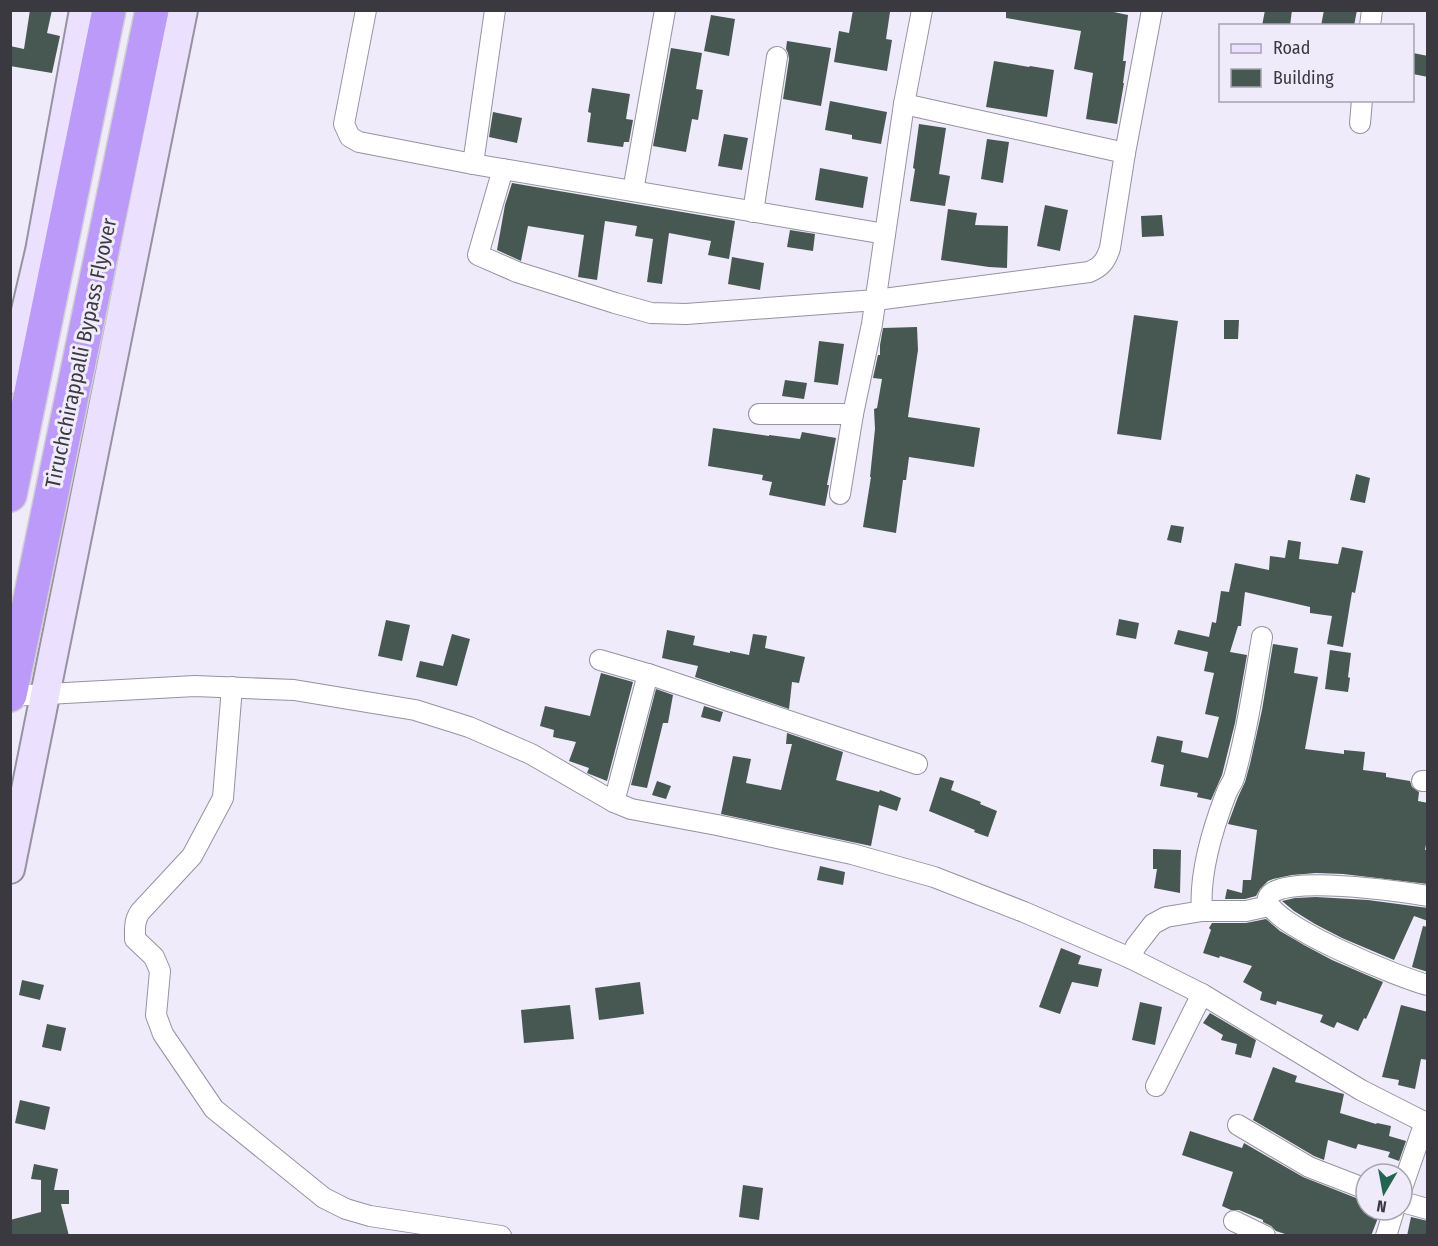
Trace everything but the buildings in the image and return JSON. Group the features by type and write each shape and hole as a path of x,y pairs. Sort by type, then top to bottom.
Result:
{"highway":[{"name":"Tiruchchirappalli Bypass Flyover","path":"10,495 109,10"},
{"name":"Tiruchchirappalli Bypass Flyover","path":"12,686 152,10"}],"street":[{"path":"10,378 40,251 84,10"},
{"path":"10,869 183,10"},
{"path":"366,10 344,124 350,137 359,142 473,164 885,234"},
{"path":"473,164 495,10"},
{"path":"633,191 665,10"},
{"path":"840,494 853,414 876,300 904,104 922,10"},
{"path":"503,169 477,255 517,272 651,313 686,314 876,300 1089,272 1103,264 1110,248 1152,10"},
{"path":"753,212 777,57"},
{"path":"1360,123 1362,102"},
{"path":"904,104 1125,153"},
{"path":"759,414 853,414"},
{"path":"1202,911 1201,894 1212,834 1233,781 1247,723 1262,637"},
{"path":"600,660 917,764"},
{"path":"614,802 648,674"},
{"path":"12,686 46,694 195,686 294,690 414,710 469,727 531,754 614,802 631,809 852,854 933,877 1024,912 1130,958 1202,994 1361,1090 1426,1123 1412,1162"},
{"path":"232,687 223,798 192,856 140,912 134,924 135,939 154,957 160,971 156,1015 163,1034 214,1109 324,1198 346,1209 370,1216 501,1236"},
{"path":"1428,896 1339,885 1281,888 1271,893 1268,899 1269,906 1275,913 1339,951 1428,985"},
{"path":"1130,958 1153,924 1166,917 1202,911 1246,911 1269,906"},
{"path":"1156,1086 1202,994"},
{"path":"1238,1125 1309,1167 1354,1184"},
{"path":"1234,1221 1265,1236"}]}
